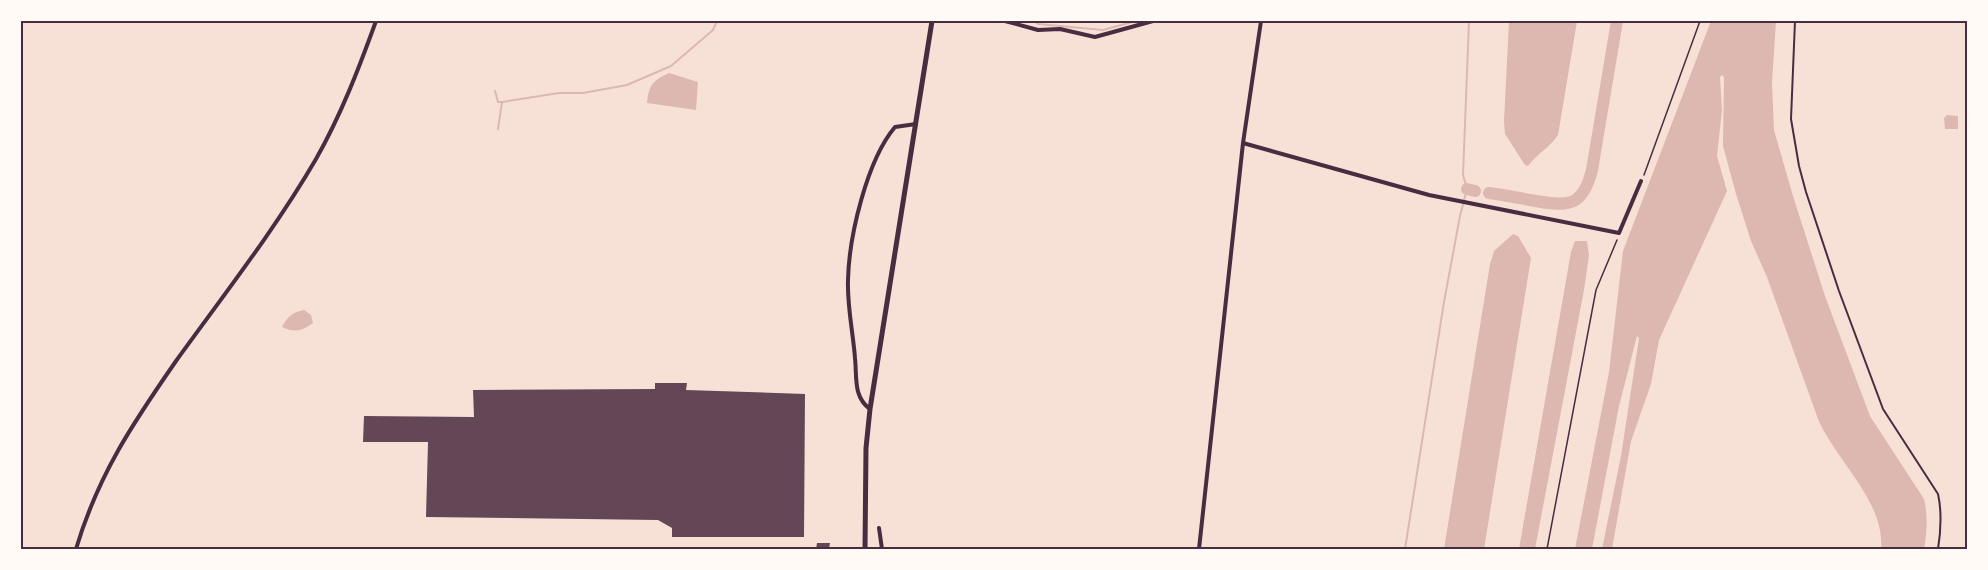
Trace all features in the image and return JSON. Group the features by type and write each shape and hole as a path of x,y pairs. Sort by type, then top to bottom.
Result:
{"main road":[{"path":"865,549 866,448 870,409 932,21"}],"street":[{"path":"76,549 94,498 124,437 282,211 316,158 356,74 376,21"},
{"path":"1005,21 1038,30 1060,29 1095,36 1154,21"},
{"path":"1199,549 1243,143 1261,21"},
{"path":"870,409 858,396 851,326 848,280 853,238 861,202 886,137 895,127 915,124"},
{"path":"1243,143 1429,195 1619,233 1641,181"},
{"path":"879,528 882,549"}],"lane":[{"path":"1795,21 1791,119 1798,166 1839,291 1883,409 1938,494 1941,507 1941,534 1938,549"}],"path":[{"path":"1641,181 1700,21"},
{"path":"1547,549 1596,290 1619,233"}],"shaded area":[{"path":"1509,21 1577,21 1558,135 1528,166 1525,165 1505,134"},
{"path":"1711,21 1776,21 1772,82 1774,130 1825,296 1870,416 1924,499 1927,524 1924,549 1881,549 1880,531 1868,498 1818,419 1767,277 1751,241 1736,194 1723,146 1724,77 1722,75 1720,77 1722,110 1717,156 1727,191 1659,340 1651,384 1631,441 1612,549 1602,549 1621,456 1639,338 1637,336 1619,406 1592,549 1575,549 1609,372 1623,251"},
{"path":"669,73 698,82 696,110 647,103 652,84"},
{"path":"1947,115 1958,116 1958,129 1945,129 1944,118"},
{"path":"1513,234 1518,236 1531,258 1484,549 1444,549 1490,264 1494,251"},
{"path":"1575,241 1587,241 1589,255 1584,290 1535,549 1519,549 1571,252"},
{"path":"304,310 311,315 313,323 298,330 282,327 291,316"}],"building":[{"path":"655,383 687,383 686,390 805,394 804,537 672,537 672,528 658,520 426,517 428,442 363,442 364,416 474,417 473,390 655,389"},
{"path":"817,543 830,543 829,549 816,549"}],"waterway":[{"path":"495,91 498,102 502,102 559,93 583,93 627,85 671,66 713,30 717,21"},
{"path":"1034,21 1038,24 1103,30 1136,21"},
{"path":"1405,549 1444,302 1467,189 1463,175 1469,21"},
{"path":"1489,193 1557,204 1573,201 1584,191 1592,170 1617,21"},
{"path":"498,129 502,102"},
{"path":"1467,189 1475,191"}]}
